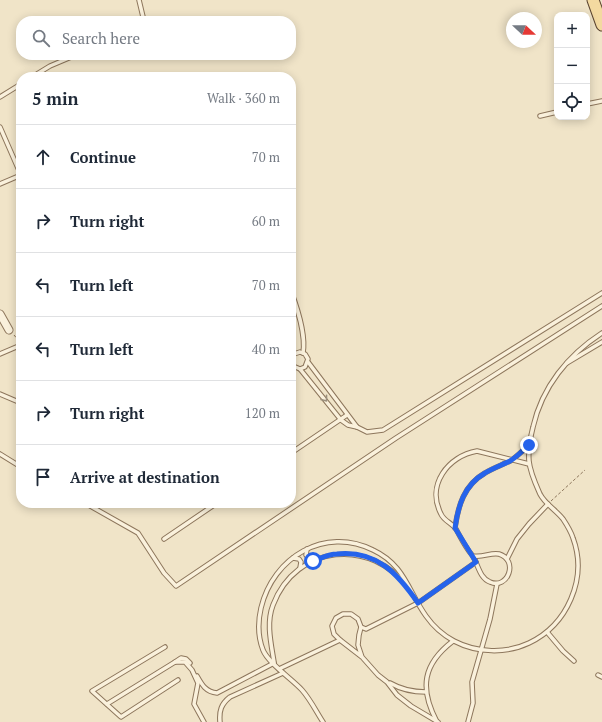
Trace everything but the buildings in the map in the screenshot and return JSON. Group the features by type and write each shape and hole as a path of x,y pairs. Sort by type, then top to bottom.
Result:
{"main road":[{"path":"593,0 602,25"}],"street":[{"path":"0,314 9,330"}],"lane":[{"path":"139,0 143,16"},
{"path":"40,72 64,60"},
{"path":"0,97 16,87"},
{"path":"590,103 602,101"},
{"path":"540,116 554,113"},
{"path":"0,127 16,164"},
{"path":"0,184 16,177"},
{"path":"296,367 300,369 341,420 348,425 357,427 367,432 382,430 602,293"},
{"path":"296,305 304,346 303,353"},
{"path":"296,505 396,438 602,306"},
{"path":"323,722 303,691 279,669 264,652 258,621 268,587 277,572 284,564 307,549 322,544 339,542 357,544 374,550 388,559 401,572 424,614 432,625 453,641 481,650 493,651 516,648 538,638 547,632 567,608 574,592 577,579 577,553 573,538 563,519 541,496 529,464 529,445 539,407 549,386 563,366 591,340 602,333"},
{"path":"563,366 602,342"},
{"path":"0,354 16,347"},
{"path":"296,353 303,353 307,357 308,362 357,427"},
{"path":"300,369 305,367 308,362"},
{"path":"0,394 16,401"},
{"path":"296,450 347,415"},
{"path":"455,528 461,502 472,482 485,472 511,460 529,445"},
{"path":"473,556 483,557 498,554 507,559 510,566 509,574 504,581 497,584 486,580 455,528 441,515 437,500 439,482 445,470 457,458 477,451 502,456 511,460 529,464"},
{"path":"0,454 16,464"},
{"path":"507,559 517,540 528,524 548,504"},
{"path":"94,508 138,533 164,574 176,586 292,508"},
{"path":"164,539 210,508"},
{"path":"307,549 306,555 313,561"},
{"path":"274,663 269,627 273,605 282,586 299,569 313,561 337,554 358,554 378,561 404,582 418,603"},
{"path":"292,558 299,559 301,562 299,569"},
{"path":"361,627 366,629 418,603 476,562"},
{"path":"468,722 473,703 472,682 490,619 497,584"},
{"path":"362,657 358,645 361,627 358,619 352,614 343,614 336,618 332,626 334,634 340,640 362,657 378,675 387,682 412,692 426,692"},
{"path":"547,632 563,651 574,661"},
{"path":"279,669 340,640"},
{"path":"437,722 430,708 426,692 427,677 432,662 441,650 453,641"},
{"path":"165,647 92,691 121,717 178,680"},
{"path":"106,704 181,658 186,659 190,664 205,690 217,693 274,663"},
{"path":"175,662 185,662 192,670 198,683 194,704 204,722"},
{"path":"220,722 220,711 225,701 230,697 283,673"},
{"path":"598,674 602,677"},
{"path":"387,682 397,695 411,706 437,722"}],"path":[{"path":"9,330 16,337"},
{"path":"548,504 585,470"}],"route":[{"path":"313,561 337,554 358,554 378,561 404,582 418,603 476,562 455,528 458,511 467,489 472,482 485,472 511,460 529,445"}]}
